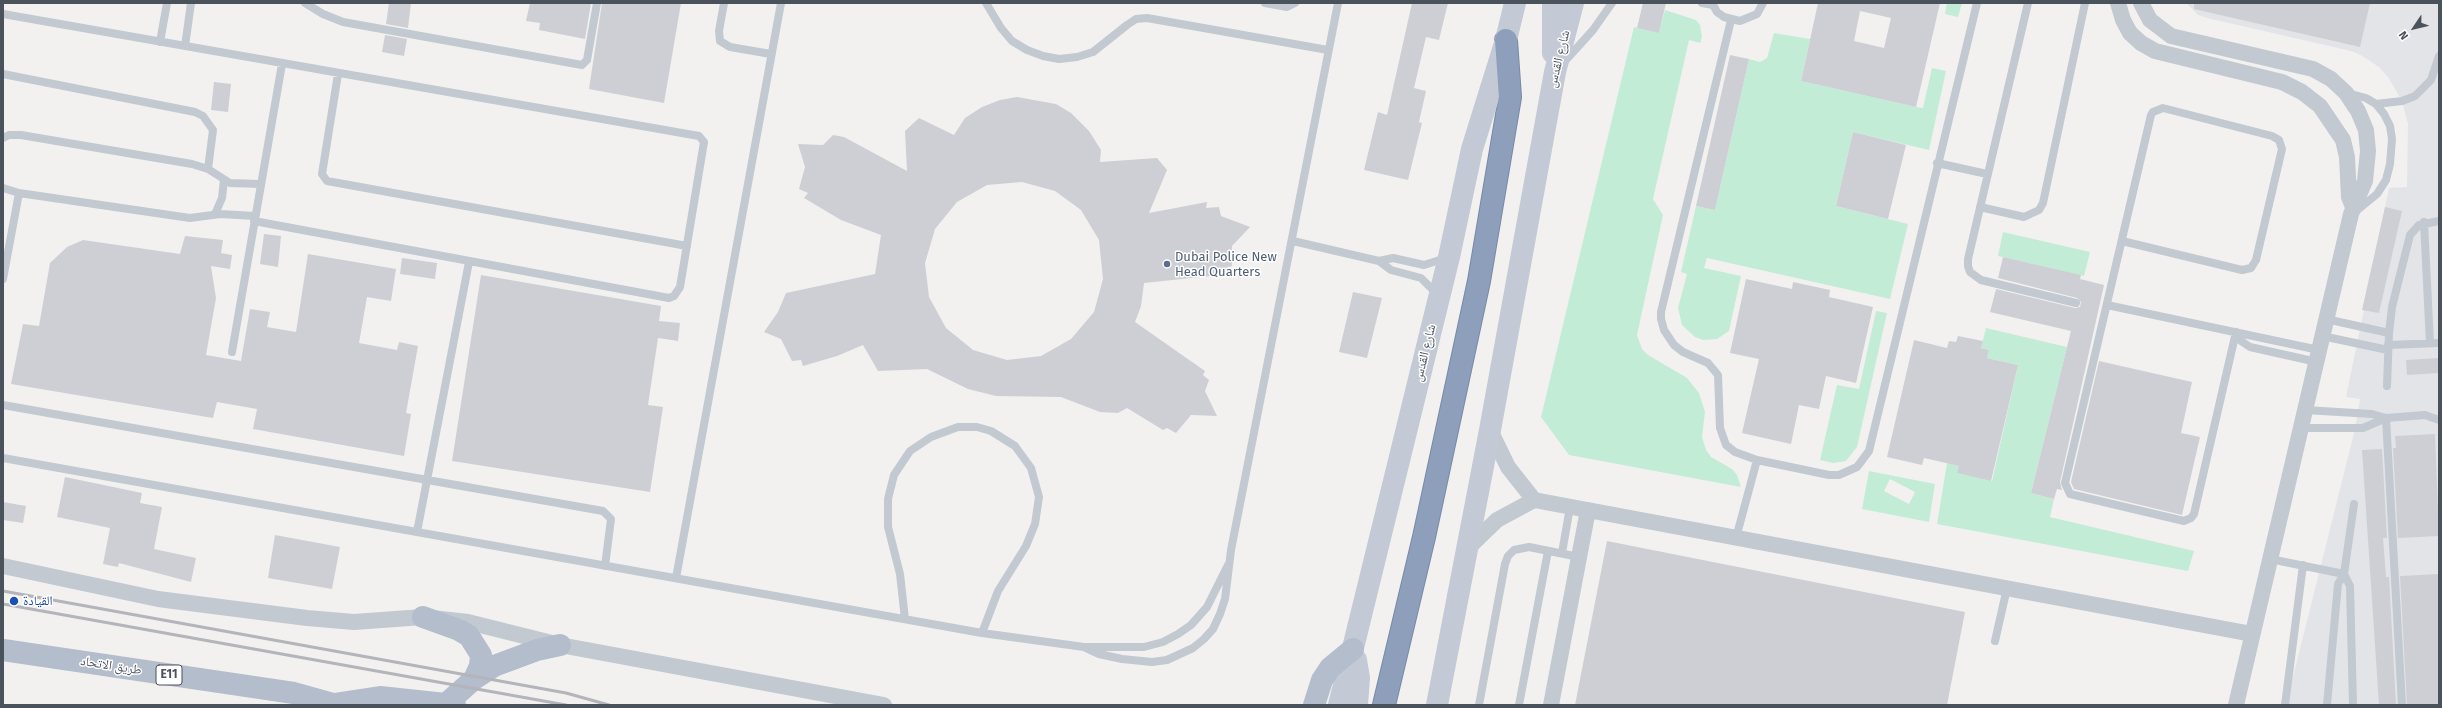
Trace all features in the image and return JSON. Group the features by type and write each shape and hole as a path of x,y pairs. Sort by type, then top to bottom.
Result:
{"highway":[{"path":"1384,705 1424,537 1479,281 1510,97 1506,40"}],"main road":[{"name":"شارع القدس","path":"1339,705 1448,256 1472,149 1506,40 1515,3"},
{"path":"1553,3 1552,35 1555,72"},
{"name":"شارع القدس","path":"1437,705 1490,430 1555,72 1573,3"},
{"path":"423,618 459,630 469,636 476,644 481,655 480,666 474,679"},
{"path":"336,704 380,697 451,704 474,679 494,666 515,657 560,645"},
{"path":"1314,705 1322,680 1330,668 1353,649 1359,678 1357,705"},
{"name":"طريق الاتحاد","path":"3,650 294,694 336,704"}],"street":[{"path":"2118,3 2123,20 2130,33 2141,44 2155,51 2282,82 2302,92 2320,106 2343,140 2347,157 2349,197 2352,211"},
{"path":"2141,3 2150,20 2171,36 2313,69 2331,79 2346,93 2358,111 2366,130 2368,151 2362,192 2352,211 2236,705"},
{"path":"1490,430 1508,468 1534,500"},
{"path":"1467,549 1497,520 1534,500 2252,634"},
{"path":"1551,705 1588,510"},
{"path":"3,566 158,599 307,618 354,622 423,618 445,619 499,628 560,645 884,705"}],"lane":[{"path":"160,42 167,3"},
{"path":"185,46 191,3"},
{"path":"305,3 323,14 343,22 582,65 587,60 597,3"},
{"path":"724,3 719,31 720,41 730,47 771,54"},
{"path":"676,578 781,3"},
{"path":"986,3 1001,28 1012,41 1027,50 1048,57 1076,57 1093,52 1136,19 1146,18 1328,50"},
{"path":"1264,3 1287,7 1295,3"},
{"path":"1084,647 1110,658 1138,661 1167,660 1187,652 1204,639 1213,629 1220,614 1225,599 1228,566 1293,241 1338,3"},
{"path":"1555,72 1593,30 1612,3"},
{"path":"1702,3 1712,4 1717,12 1732,20 1749,19 1756,14 1763,3"},
{"path":"1732,20 1661,312 1664,330 1674,345 1683,352 1708,363 1718,376 1720,428 1726,444 1743,457 1829,475 1849,472 1864,460 1869,451 1977,3"},
{"path":"2028,3 1987,174 1968,259 1968,266 1975,277 2076,302"},
{"path":"1980,207 2024,217 2038,210 2043,203 2084,3"},
{"path":"3,14 338,74 700,136 704,145 680,287 674,296 668,298 469,262 255,219 215,214 190,218 19,193 3,188"},
{"path":"2376,104 2402,101 2415,96 2431,80 2439,56"},
{"path":"232,352 282,64"},
{"path":"3,74 195,112 203,116 213,130 208,169"},
{"path":"338,74 322,174 327,181 687,246"},
{"path":"2346,93 2366,98 2376,104 2384,114 2390,126 2392,139 2390,164 2386,180 2377,194 2352,211"},
{"path":"2122,241 2242,270 2251,268 2256,260 2282,149 2279,140 2272,136 2163,108 2155,110 2151,115 2065,483 2066,489 2074,497 2184,521 2189,520 2194,514 2236,332"},
{"path":"3,138 9,135 21,135 192,164 208,169 224,180 234,184 260,184"},
{"path":"1937,164 1987,174"},
{"path":"215,214 222,198 224,180"},
{"path":"3,279 19,193"},
{"path":"2387,386 2389,333 2399,272 2410,235 2415,228 2424,222 2439,221"},
{"path":"2424,222 2430,344"},
{"path":"1293,241 1379,261 1391,270 1421,278 1438,296"},
{"path":"1379,261 1393,258 1424,265 1448,256"},
{"path":"417,532 469,262"},
{"path":"2107,305 2319,350"},
{"path":"2326,319 2389,333"},
{"path":"2236,332 2241,342 2250,347 2319,350 2439,343"},
{"path":"3,405 427,479 607,513 611,519 605,566"},
{"path":"2305,410 2372,414 2386,418"},
{"path":"2301,428 2363,428 2386,418 2425,415 2439,420"},
{"path":"2386,418 2402,705"},
{"path":"905,619 900,574 888,527 888,499 894,475 910,451 931,438 958,427 977,427 991,431 1015,446 1030,468 1039,497 1035,524 1026,546 998,591 982,633"},
{"path":"3,458 982,633 1084,647 1144,647 1163,642 1178,634 1191,625 1207,607 1228,566"},
{"path":"1736,538 1757,460"},
{"path":"2327,705 2338,584 2344,574 2354,504"},
{"path":"1562,553 1570,507"},
{"path":"1479,705 1508,556 1521,547 1579,556"},
{"path":"1520,705 1548,551"},
{"path":"2270,559 2344,574"},
{"path":"2285,705 2303,565"},
{"path":"2344,574 2350,586 2354,705"},
{"path":"1995,641 2007,588"}],"shaded area":[{"path":"2186,3 2439,3 2439,705 2286,705 2355,429 2360,399 2346,397 2389,188 2407,187 2408,124 2402,101 2388,77 2379,67 2361,55 2351,51 2207,18 2198,15"}],"green space":[{"path":"1947,3 1962,3 1958,17 1945,14"},
{"path":"1665,10 1696,20 1700,25 1702,37 1700,43 1689,40 1653,199 1663,215 1637,335 1642,349 1648,355 1687,378 1699,393 1705,412 1702,437 1706,450 1711,457 1732,469 1737,475 1741,487 1569,455 1541,417 1634,27 1659,33"},
{"path":"1774,33 1810,39 1801,81 1916,107 1923,108 1932,68 1946,71 1929,150 1853,132 1836,206 1908,224 1890,299 1707,258 1704,268 1741,276 1729,331 1717,339 1703,340 1695,337 1682,325 1678,308 1687,274 1681,272 1696,206 1715,210 1749,59 1760,62 1767,58"},
{"path":"2003,232 2090,252 2084,276 1998,256"},
{"path":"1876,311 1887,313 1857,447 1846,461 1833,463 1820,460 1837,385 1859,389"},
{"path":"1986,328 2067,347 2031,493 2054,499 2050,517 2194,551 2188,571 1937,524 1947,463 1959,466 1958,473 1992,481 2018,365 1987,358 1989,350 1981,348"},
{"path":"1869,471 1935,484 1929,522 1862,509","holes":["1890,479 1915,492 1909,504 1884,491"]}],"building":[{"path":"389,3 411,3 408,28 386,24"},
{"path":"530,3 591,3 585,39 539,30 540,23 526,21"},
{"path":"602,3 681,3 664,103 589,89"},
{"path":"1412,3 1448,3 1439,40 1426,37 1414,88 1426,91 1419,122 1422,123 1408,180 1364,170 1378,112 1387,115"},
{"path":"1643,3 1666,3 1659,33 1637,28"},
{"path":"1818,3 1940,3 1916,107 1801,81","holes":["1860,11 1891,18 1884,48 1854,41"]},
{"path":"2194,3 2370,3 2360,47 2194,9"},
{"path":"385,35 407,39 404,56 382,52"},
{"path":"1730,55 1749,59 1715,210 1696,206"},
{"path":"214,82 231,84 228,112 211,110"},
{"name":"Dubai Police New Head Quarters","path":"1017,97 1056,104 1071,113 1089,131 1101,150 1100,162 1157,158 1167,170 1149,213 1207,202 1206,208 1219,207 1221,216 1250,227 1232,246 1232,266 1221,269 1220,275 1144,283 1141,306 1135,322 1205,371 1203,375 1209,380 1205,391 1217,416 1191,415 1176,433 1167,428 1163,430 1127,408 1118,413 1100,412 1061,397 996,396 968,389 927,369 878,371 863,345 837,356 803,366 801,360 792,361 781,339 764,332 778,312 786,293 875,274 881,235 841,220 804,198 808,193 799,189 805,167 798,144 823,145 833,135 844,137 907,171 905,131 919,118 954,135 965,118 982,107 1000,100","holes":["1022,182 1055,191 1081,210 1099,240 1103,279 1094,312 1071,339 1041,356 1007,360 973,350 946,328 929,297 925,263 935,229 957,202 987,185"]},
{"path":"1853,132 1906,145 1888,219 1836,206"},
{"path":"2385,207 2402,211 2379,313 2362,310"},
{"path":"264,234 281,236 278,267 260,264"},
{"path":"185,236 223,240 221,253 232,255 230,269 211,266 216,298 206,355 241,361 250,309 270,312 267,327 296,332 308,254 396,269 391,301 367,297 359,343 397,350 399,342 418,346 406,413 411,414 404,456 253,429 257,409 217,402 213,418 11,384 23,324 39,326 50,263 67,247 83,240 180,254"},
{"path":"2003,257 2081,275 2080,279 2104,285 2060,482 2062,490 2057,489 2054,499 2031,493 2071,331 1990,312 1996,289 2075,308 2080,307 2081,302 2077,298 1998,278"},
{"path":"402,258 437,263 435,279 400,274"},
{"path":"481,275 661,306 659,321 680,323 678,341 658,338 648,405 663,407 650,492 452,461"},
{"path":"1746,279 1792,289 1793,282 1830,290 1829,297 1873,307 1856,383 1826,376 1819,409 1799,405 1791,444 1742,433 1759,359 1730,353"},
{"path":"1353,292 1382,298 1367,358 1339,352"},
{"path":"1958,336 1983,341 1981,348 1989,350 1987,358 2018,365 1991,481 1957,473 1959,466 1924,458 1922,465 1887,457 1914,340 1947,348 1949,341 1956,342"},
{"path":"2439,358 2439,373 2407,375 2406,360"},
{"path":"2099,361 2192,382 2181,433 2200,437 2182,515 2074,489 2071,482"},
{"path":"2435,434 2439,536 2398,538 2393,448 2396,448 2395,436"},
{"path":"2382,449 2387,538 2383,538 2386,577 2389,577 2396,705 2379,705 2362,450"},
{"path":"65,477 142,493 140,503 162,507 154,549 196,558 191,582 119,563 118,567 103,564 110,528 57,517"},
{"path":"3,502 26,506 23,523 3,520"},
{"path":"275,535 340,547 332,589 268,578"},
{"path":"1607,541 1965,612 1947,705 1575,705"},
{"path":"2439,574 2439,705 2407,705 2400,576"}],"railway":[{"path":"3,591 566,693 609,705"},
{"path":"3,604 566,705"}],"place":[{"name":"Dubai Police New Head Quarters","path":"1167,264"},
{"name":"القيادة","path":"14,601"}]}
